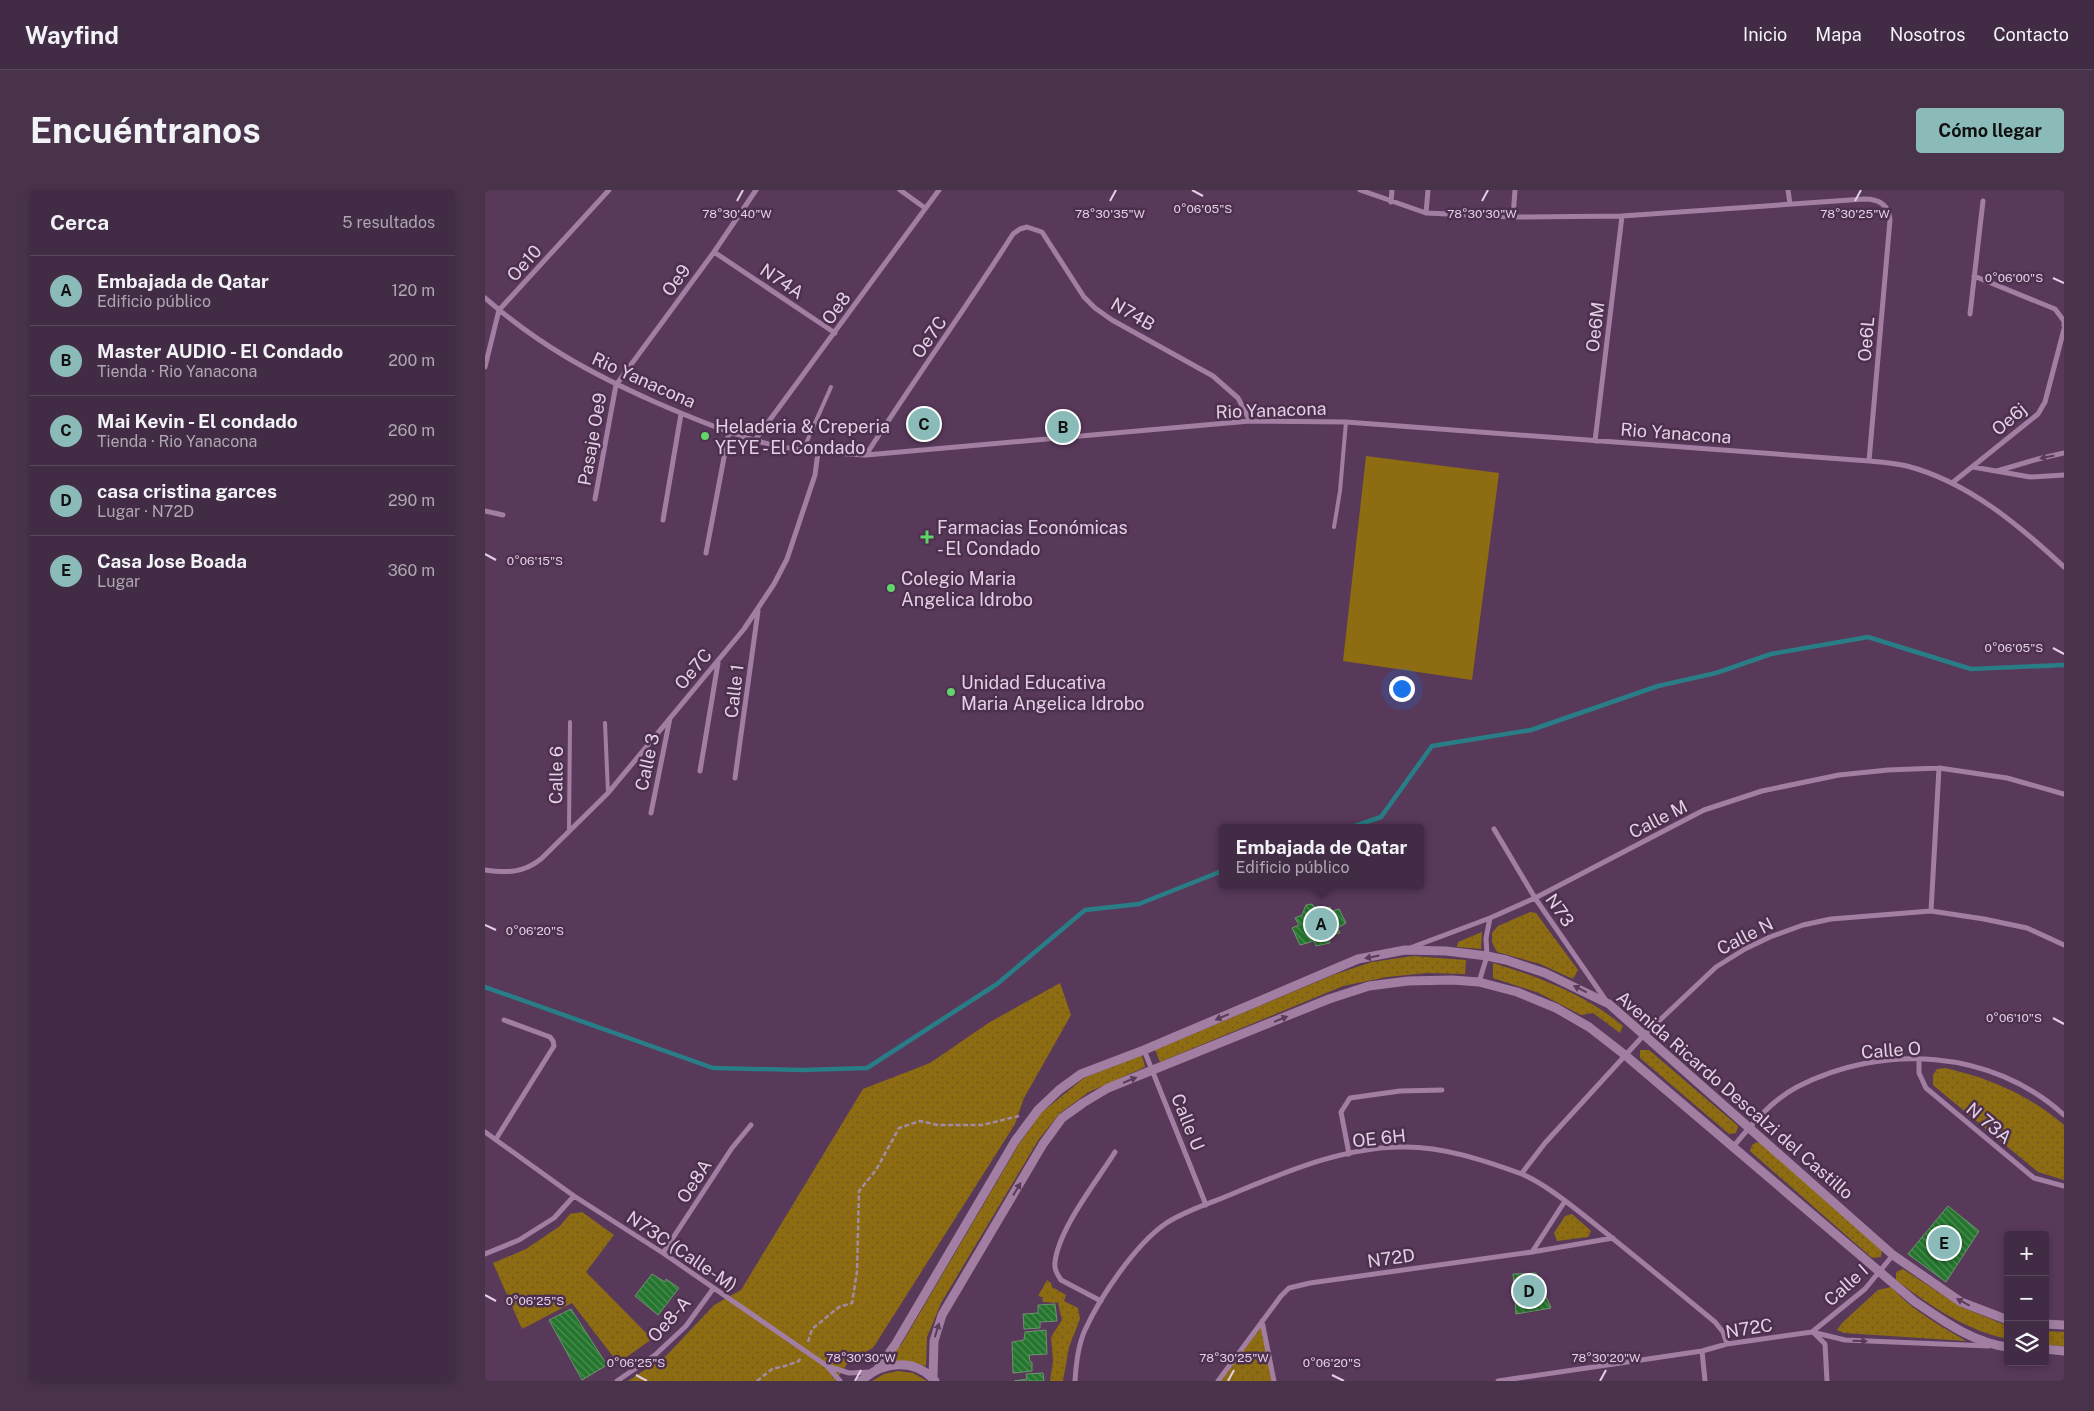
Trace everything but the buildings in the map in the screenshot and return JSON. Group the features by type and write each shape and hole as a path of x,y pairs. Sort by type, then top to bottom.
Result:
{"street":[{"name":"Oe10","path":"485,367 499,310 609,190"},
{"name":"Oe9","path":"616,385 714,252 756,190"},
{"path":"900,190 925,208"},
{"name":"Oe8","path":"755,440 939,190"},
{"path":"1360,190 1426,213 1513,218 1622,216 1790,204 1788,190"},
{"path":"1391,202 1392,190"},
{"path":"1426,213 1428,190"},
{"path":"1513,218 1515,190"},
{"name":"Oe6L","path":"1790,204 1873,199 1883,204 1890,214 1869,461"},
{"path":"1970,314 1983,201"},
{"name":"Oe6M","path":"1595,441 1622,216"},
{"name":"N74B","path":"1013,234 1027,227 1042,232 1083,297 1095,308 1111,320 1213,376 1238,398 1250,421"},
{"name":"Oe7C","path":"867,455 910,387 964,310 1013,234"},
{"name":"N74A","path":"714,252 835,333"},
{"name":"Oe6j","path":"1952,483 2038,414 2045,402 2064,328 2064,321 2055,309 1974,276"},
{"name":"Rio Yanacona","path":"485,298 540,342 616,385 681,414 729,431 755,440 803,450 867,455 1250,421 1346,422 1869,461 1906,466 1952,483 2028,534 2064,567"},
{"name":"Pasaje Oe9","path":"595,499 616,385"},
{"path":"663,520 681,414"},
{"path":"706,554 729,431"},
{"name":"Oe7C","path":"485,870 504,873 518,872 531,867 555,846 607,793 719,660 759,608 787,559 815,475 819,452"},
{"path":"1995,472 2064,453"},
{"path":"1973,467 2030,477 2064,476"},
{"path":"485,511 503,515"},
{"name":"Calle 1","path":"735,778 759,608"},
{"path":"700,770 719,660"},
{"name":"Calle 3","path":"651,813 670,717"},
{"path":"1931,911 1939,768"},
{"name":"Calle M","path":"1405,950 1490,918 1535,898 1704,810 1762,791 1839,775 1888,770 1939,768 2007,778 2064,794"},
{"name":"N73","path":"1494,829 1535,898 1609,1004"},
{"name":"Calle N","path":"1522,1173 1545,1143 1643,1036 1716,967 1745,949 1770,937 1803,925 1831,919 1931,911 2027,928 2064,945"},
{"path":"1479,982 1487,956 1486,938 1490,918"},
{"name":"Avenida Ricardo Descalzi del Castillo","path":"861,1381 874,1371 895,1345 1015,1141 1038,1110 1059,1090 1081,1074 1144,1050 1358,959 1405,950 1446,951 1507,960 1545,973 1609,1004 1893,1255 1961,1302 2004,1318"},
{"name":"Avenida Ricardo Descalzi del Castillo","path":"934,1380 934,1340 942,1315 1043,1144 1062,1118 1108,1088 1329,999 1369,986 1408,981 1452,980 1479,982 1517,992 1557,1008 1589,1027 1625,1055 1914,1301 1946,1322 1974,1337 2004,1346"},
{"path":"496,1139 554,1046 550,1037 504,1020"},
{"name":"Calle U","path":"1144,1050 1206,1205"},
{"name":"N 73A","path":"1919,1060 1919,1073 1926,1088 2034,1178 2064,1186"},
{"name":"Calle O","path":"1733,1147 1749,1127 1772,1105 1796,1088 1833,1072 1871,1061 1955,1061 1985,1068 2018,1083 2064,1116"},
{"path":"1349,1154 1341,1112 1350,1098 1400,1091 1442,1090"},
{"name":"Oe8A","path":"663,1253 732,1148 751,1125"},
{"name":"N73C (Calle-M)","path":"485,1132 574,1196 663,1253 827,1366 849,1373 874,1371"},
{"name":"OE 6H","path":"1075,1381 1078,1352 1084,1330 1112,1282 1137,1252 1163,1226 1186,1211 1206,1205 1287,1172 1349,1154 1374,1149 1405,1147 1455,1153 1522,1173 1565,1201 1613,1238 1715,1322 1723,1332 1727,1344"},
{"path":"1101,1301 1061,1280 1056,1274 1054,1264 1059,1245 1070,1223 1115,1152"},
{"path":"485,1254 519,1240 554,1218 574,1196"},
{"path":"1532,1252 1565,1201"},
{"name":"N72D","path":"1218,1381 1281,1296 1289,1288 1613,1238"},
{"name":"Calle I","path":"1812,1332 1865,1289 1881,1273 1893,1255"},
{"name":"Oe8-A","path":"617,1381 655,1355 686,1326 713,1289"},
{"path":"1263,1321 1274,1381"},
{"path":"2049,1324 2064,1325"},
{"path":"1812,1332 1825,1344 1827,1381"},
{"name":"N72C","path":"1498,1381 1702,1351 1727,1344 1812,1332 1845,1340 2004,1347"},
{"path":"2049,1350 2064,1351"},
{"path":"1702,1351 1705,1381"},
{"name":"Avenida Ricardo Descalzi del Castillo","path":"874,1371 886,1366 903,1364 919,1369 934,1380"},
{"path":"827,1366 840,1381"}],"lane":[{"path":"803,450 831,387"},
{"path":"1334,527 1340,491 1346,422"},
{"name":"Calle 6","path":"569,830 570,722"},
{"path":"605,723 607,793"}],"path":[{"path":"757,1381 773,1368 799,1361 810,1340 812,1329 839,1307 852,1302 857,1272 859,1191 876,1170 899,1128 920,1121 938,1125 982,1125 1038,1110"}],"shaded area":[{"path":"1366,456 1499,473 1472,680 1343,661"},
{"path":"1530,912 1536,913 1578,970 1573,979 1540,964 1497,952 1492,942 1492,933 1498,926"},
{"path":"1482,932 1481,949 1457,947 1458,942"},
{"path":"1413,956 1466,960 1465,974 1427,973 1387,977 1343,986 1160,1062 1155,1050 1333,975 1372,962"},
{"path":"1493,963 1528,974 1578,996 1623,1026 1620,1033 1593,1013 1581,1015 1539,993 1493,978"},
{"path":"1060,983 1071,1015 1024,1098 1015,1124 873,1348 850,1360 835,1381 628,1381 667,1355 714,1305 741,1290 863,1089 930,1063 990,1022"},
{"path":"1640,1050 1649,1050 1738,1126 1736,1133 1729,1134 1640,1058"},
{"path":"1142,1055 1145,1067 1089,1092 1060,1113 1039,1139 941,1303 927,1337 926,1366 908,1361 885,1362 901,1345 1019,1144 1041,1113 1084,1078"},
{"path":"1945,1068 1978,1077 2023,1096 2064,1125 2064,1180 2038,1172 1933,1085 1933,1075 1937,1069"},
{"path":"1759,1141 1882,1250 1881,1257 1872,1258 1750,1151 1752,1145"},
{"path":"582,1212 614,1235 586,1272 652,1339 618,1363 572,1303 522,1329 493,1263 526,1249 560,1226 570,1214"},
{"path":"1572,1214 1591,1231 1588,1237 1557,1241 1554,1233 1565,1216"},
{"path":"1903,1269 1961,1307 2004,1324 2004,1338 1977,1330 1949,1316 1896,1280 1896,1272"},
{"path":"1047,1280 1051,1283 1052,1287 1066,1295 1064,1301 1078,1308 1080,1319 1069,1347 1063,1381 1050,1381 1053,1361 1051,1337 1062,1320 1058,1303 1043,1302 1042,1297 1038,1296"},
{"path":"1891,1287 1917,1310 1966,1341 1844,1333 1837,1330 1842,1323 1878,1290"},
{"path":"1262,1321 1274,1381 1218,1381"},
{"path":"2049,1331 2064,1332 2064,1346 2049,1345"},
{"path":"898,1371 913,1373 927,1381 872,1381 884,1374"}],"waterway":[{"path":"1361,824 1381,817 1432,746 1531,730 1658,686 1716,673 1771,654 1868,637 1971,669 2064,665"},
{"path":"485,987 713,1068 802,1070 867,1068 997,984 1085,910 1139,904 1219,872"}],"place":[{"name":"Mai Kevin - El condado","path":"924,424"},
{"name":"Master AUDIO - El Condado","path":"1063,427"},
{"name":"Heladeria & Creperia YEYE - El Condado","path":"705,436"},
{"name":"Farmacias Económicas - El Condado","path":"927,537"},
{"name":"Colegio Maria Angelica Idrobo","path":"891,588"},
{"name":"Unidad Educativa Maria Angelica Idrobo","path":"951,692"},
{"name":"Embajada de Qatar","path":"1321,924"},
{"name":"Casa Jose Boada","path":"1944,1243"},
{"name":"casa cristina garces","path":"1529,1291"}]}
